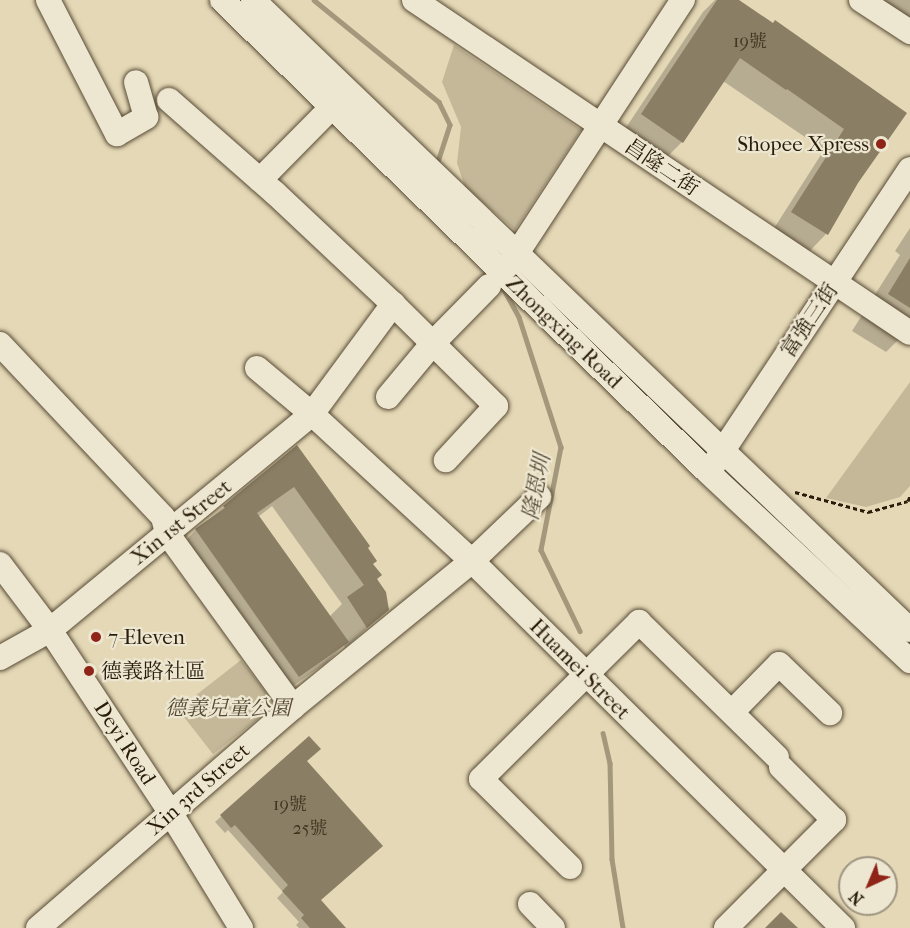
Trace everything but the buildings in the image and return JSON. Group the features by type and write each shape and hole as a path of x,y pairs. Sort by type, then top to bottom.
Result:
{"street":[{"path":"48,0 117,134 146,117 136,82"},
{"name":"Zhongxing Road","path":"222,0 332,107 497,280 708,472 910,661"},
{"name":"Zhongxing Road","path":"253,0 518,251 723,452 910,630"},
{"name":"昌隆二街","path":"414,0 910,333"},
{"path":"388,397 434,343 497,280 683,0"},
{"path":"861,0 910,32"},
{"path":"169,100 260,180 393,304 496,406 446,460"},
{"path":"260,180 332,107"},
{"name":"富強三街","path":"708,472 910,169"},
{"name":"Xin 1st Street","path":"0,658 50,630 312,414 393,304"},
{"path":"0,344 163,517 167,533 293,707"},
{"name":"Huamei Street","path":"257,368 312,414 472,561 843,928"},
{"name":"Xin 3rd Street","path":"38,928 293,707 472,561 539,497"},
{"name":"Deyi Road","path":"0,564 50,630 170,812 241,928"},
{"path":"570,867 481,779 639,622 732,712 834,820 726,928"},
{"path":"732,712 779,664 830,713"},
{"path":"530,904 553,928"}],"path":[{"path":"787,490 868,512 908,501 910,496"}],"green space":[{"path":"454,45 581,130 515,230 465,187 457,163 461,127 442,82"},
{"path":"910,382 910,486 900,497 866,507 826,498"},
{"name":"德義兒童公園","path":"241,660 276,705 213,754 178,709"}],"waterway":[{"name":"隆恩圳","path":"314,0 439,102 450,125 438,161"},
{"name":"隆恩圳","path":"503,288 519,317 561,447 541,550 580,631"},
{"name":"隆恩圳","path":"603,733 610,763 612,859 623,928"}],"place":[{"name":"Shopee Xpress","path":"881,144"},
{"name":"7-Eleven","path":"96,637"},
{"name":"德義路社區","path":"89,671"}]}
